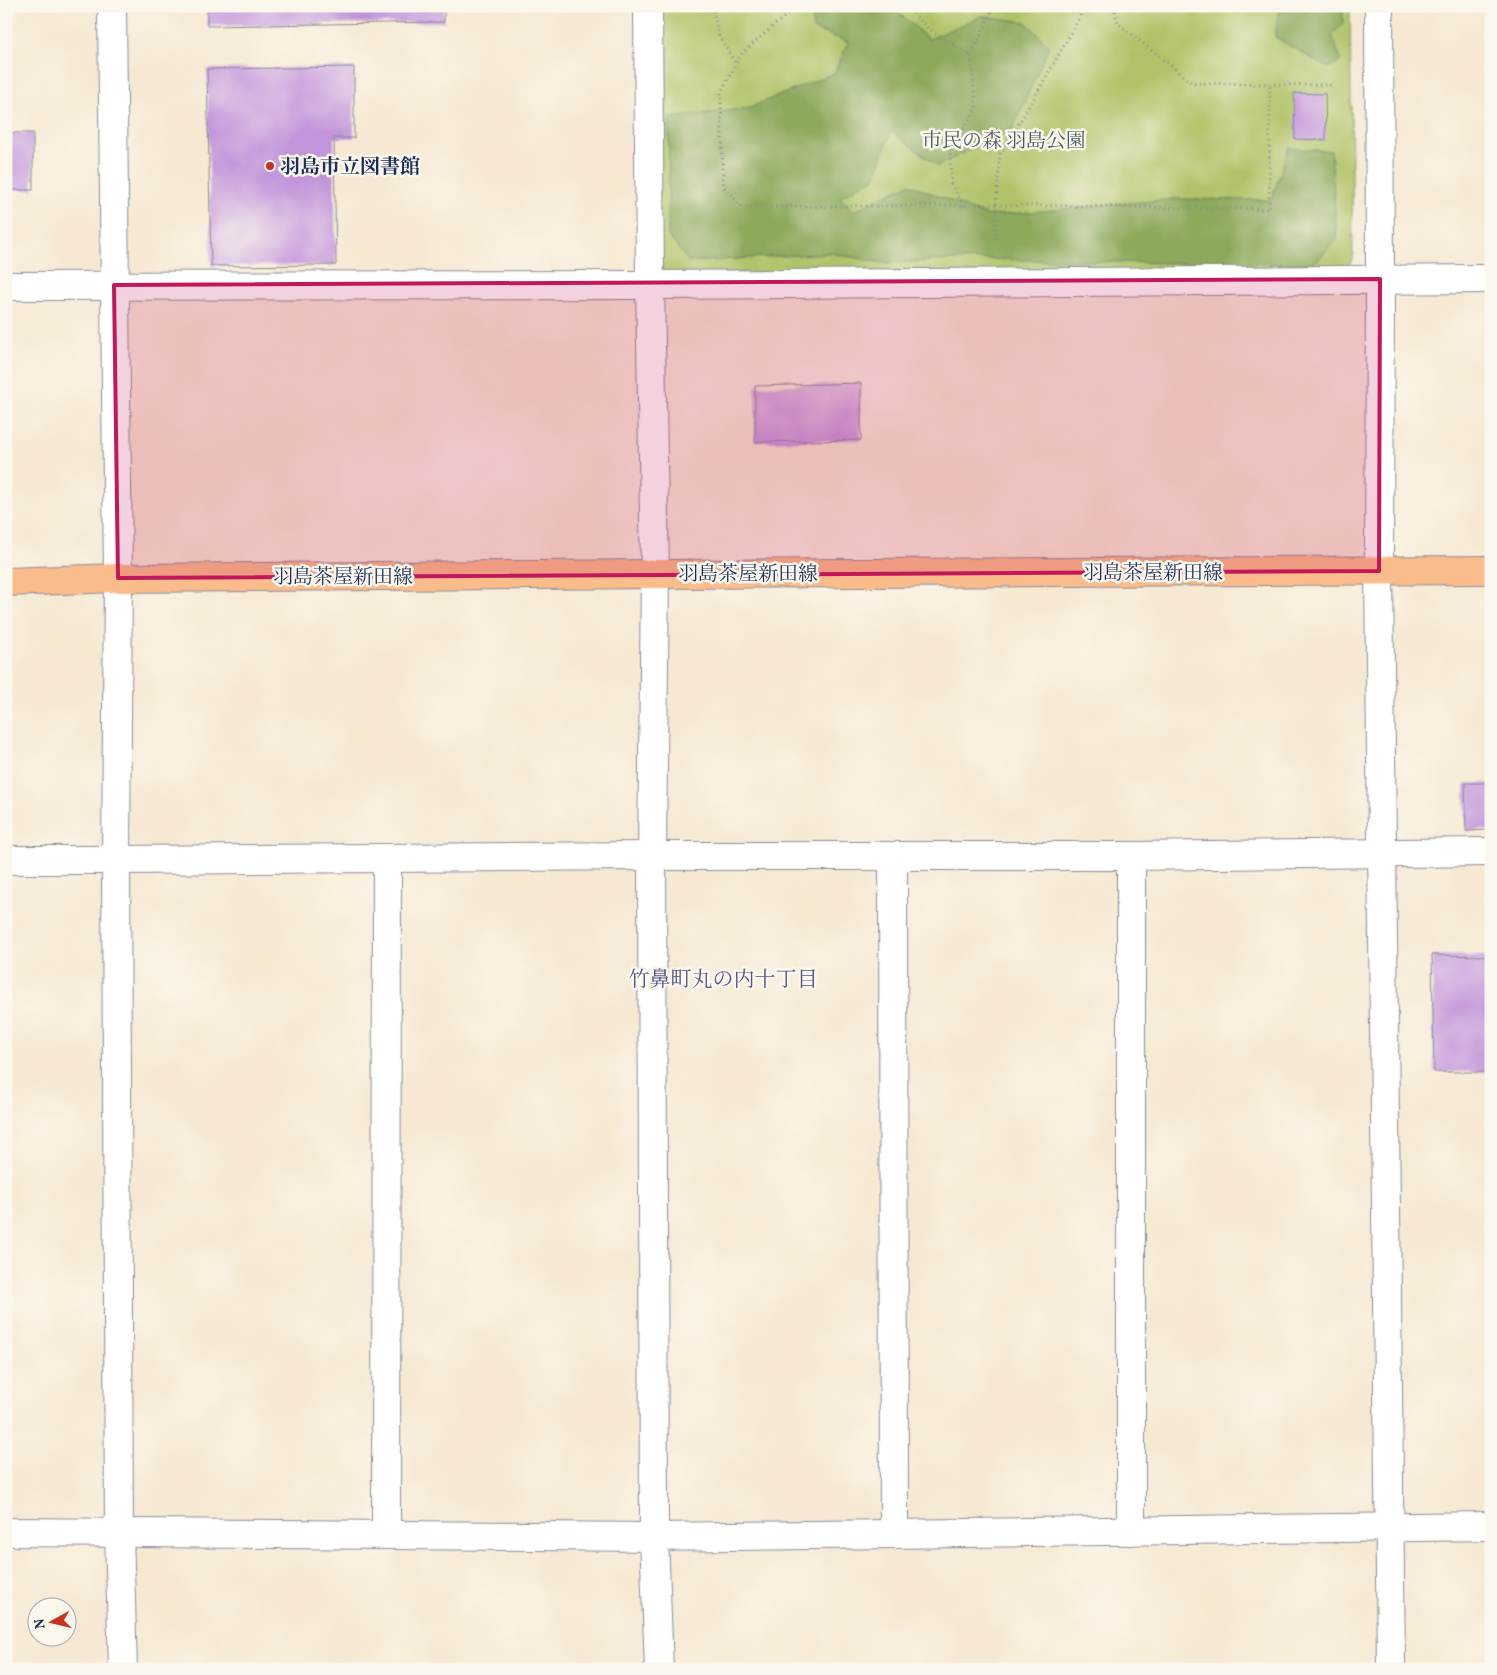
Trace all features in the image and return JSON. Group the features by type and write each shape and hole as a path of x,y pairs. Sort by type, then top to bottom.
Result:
{"main road":[{"name":"羽島茶屋新田線","path":"6,582 118,578 1491,570"}],"street":[{"path":"112,6 118,578 116,860 119,1533 123,1669"},
{"path":"648,6 655,574 652,856 654,1537 659,1669"},
{"path":"1379,6 1379,572 1391,1664"},
{"path":"6,286 650,285 1491,279"},
{"path":"6,860 652,856 1131,856 1491,852"},
{"path":"1131,856 1131,1531"},
{"path":"893,857 894,1534"},
{"path":"386,1535 388,858"},
{"path":"6,1532 654,1537 1491,1526"}],"path":[{"path":"712,6 719,36 735,65"},
{"path":"793,6 789,13 742,53 721,92 724,186 742,207 996,205 1269,209 1270,83"},
{"path":"906,6 929,29 971,56"},
{"path":"964,206 951,184 950,150 976,109 971,56 994,6"},
{"path":"996,239 996,205 1000,154 1086,6"},
{"path":"1114,6 1118,23 1192,83 1331,85"}],"highlighted area":[{"path":"1380,279 1379,571 118,578 114,285"}],"green space":[{"name":"市民の森 羽島公園","path":"654,6 1350,6 1353,259 1342,273 664,273 656,257"},
{"path":"812,6 890,6 929,39 982,16 1026,22 1049,46 1013,128 938,166 891,131 875,178 840,197 854,211 909,184 988,216 1173,199 1271,200 1289,148 1331,151 1337,239 1315,263 1212,264 985,259 882,263 830,253 689,262 668,236 669,118 749,108 834,73 848,42 813,29"},
{"path":"1279,6 1343,6 1343,24 1332,35 1341,61 1328,68 1275,37"}],"building":[{"path":"207,6 444,6 444,22 207,26"},
{"path":"354,67 354,138 334,138 336,265 211,266 207,69"},
{"path":"1294,93 1325,94 1326,140 1295,139"},
{"path":"6,133 33,133 33,190 6,190"},
{"path":"861,383 861,440 755,442 755,386"},
{"path":"1465,783 1491,783 1491,830 1466,831"},
{"path":"1432,955 1491,956 1491,1072 1434,1072"}],"place":[{"name":"羽島市立図書館","path":"270,166"}],"district":[{"name":"竹鼻町丸の内十丁目","path":"723,979"}]}
